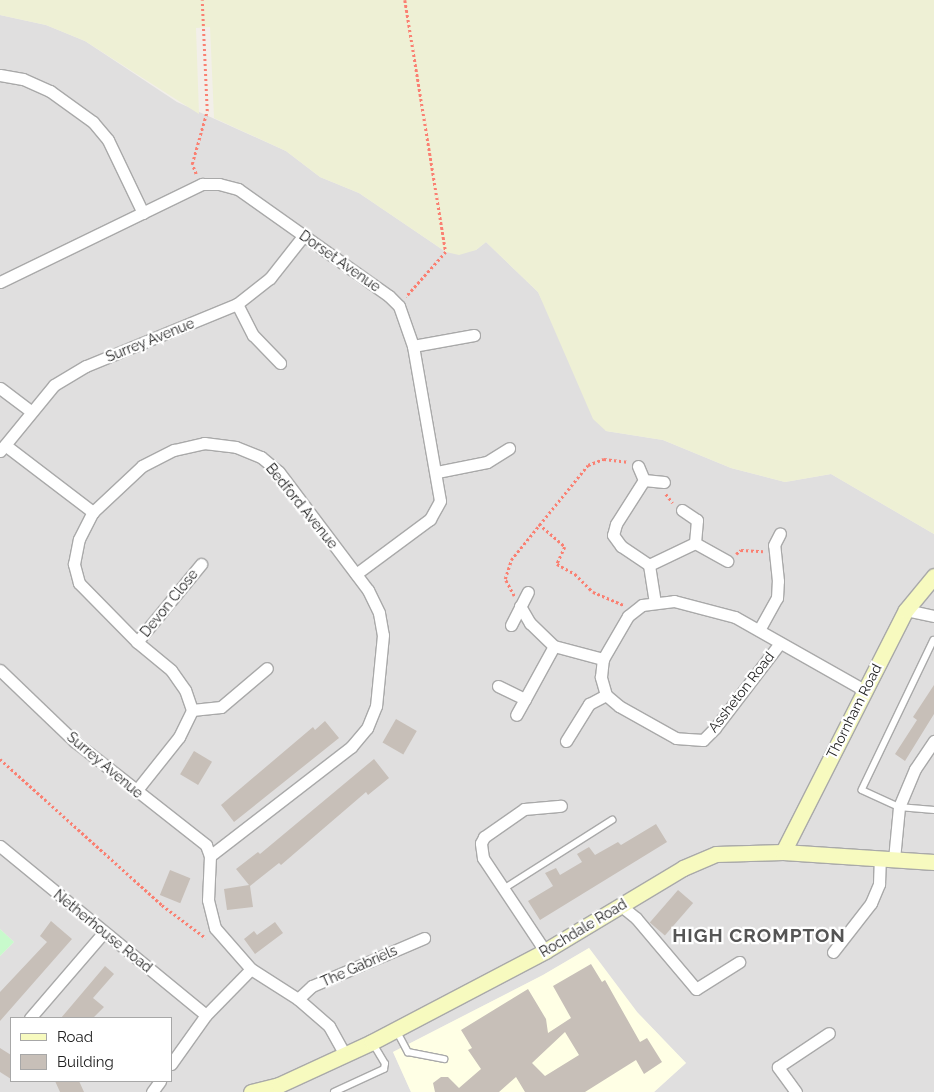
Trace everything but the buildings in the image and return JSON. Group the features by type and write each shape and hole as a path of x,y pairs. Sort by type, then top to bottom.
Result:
{"main road":[{"name":"Thornham Road","path":"784,852 906,610 934,576"},
{"name":"Rochdale Road","path":"251,1092 279,1085 372,1042 546,951 683,868 716,854 784,852 934,862"}],"street":[{"path":"0,75 23,78 50,91 93,122 108,140 143,213"},
{"path":"0,282 202,184"},
{"name":"Dorset Avenue","path":"202,184 219,184 238,189 399,306"},
{"name":"Surrey Avenue","path":"2,448 30,411 54,385 86,366 238,304 270,278 304,236"},
{"path":"238,304 253,335 280,363"},
{"path":"356,574 430,519 440,501 437,472 413,346 399,306"},
{"path":"413,346 474,335"},
{"path":"0,388 30,411"},
{"name":"Bedford Avenue","path":"192,710 185,690 171,670 137,642 80,583 74,564 79,540 93,512 142,466 174,450 204,443 236,447 262,457 278,472 356,574 379,613 383,635 376,706 367,728 351,747 210,856"},
{"path":"2,448 93,512"},
{"path":"437,472 487,462 509,448"},
{"path":"638,466 644,480"},
{"path":"644,480 664,482"},
{"path":"566,740 590,704 606,696 601,677 603,659 633,612 655,601 649,565 621,546 613,535 616,524 644,480"},
{"path":"682,510 697,520 695,543"},
{"path":"759,630 776,598 778,581 775,549 780,533"},
{"path":"649,565 695,543"},
{"path":"695,543 727,561"},
{"name":"Devon Close","path":"137,642 201,564"},
{"path":"511,625 528,592"},
{"name":"Assheton Road","path":"655,601 701,606 735,617 864,690"},
{"path":"520,606 530,623 554,646 603,659"},
{"path":"906,610 934,616"},
{"name":"Assheton Road","path":"606,696 619,706 676,738 702,740 716,728 780,643"},
{"path":"516,714 554,646"},
{"path":"136,791 179,737 192,710 221,707 267,668"},
{"name":"Surrey Avenue","path":"0,670 74,741 206,845 210,856"},
{"path":"498,686 525,699"},
{"path":"833,952 871,903 887,859 899,807 915,769 934,741"},
{"path":"546,951 483,858 481,850 484,837 524,809 561,806"},
{"name":"Netherhouse Road","path":"0,846 206,1015"},
{"path":"210,856 208,900 215,928 251,969 298,999 329,1026 345,1055"},
{"path":"620,905 636,918 696,989 739,962"},
{"path":"31,1017 104,932"},
{"name":"The Gabriels","path":"298,999 312,986 424,938"},
{"path":"172,1063 206,1015 251,969"},
{"path":"796,1092 778,1067 829,1032"}],"lane":[{"path":"934,640 862,790 899,807 934,810"},
{"path":"505,888 612,820"},
{"path":"397,1029 408,1052 444,1059"},
{"path":"334,1092 384,1069 385,1064 372,1042"}],"path":[{"path":"202,0 207,111 192,164 202,184"},
{"path":"399,306 446,252 405,0"},
{"path":"520,606 505,579 511,560 588,464 604,459 620,460 638,466"},
{"path":"664,482 667,496 682,510"},
{"path":"539,524 565,547 556,564 575,574 593,592 612,598 633,612"},
{"path":"727,561 741,550 751,553 775,549"},
{"path":"0,759 162,905 210,940"}],"shaded area":[{"path":"0,0 934,0 934,534 831,474 785,482 731,468 663,440 606,431 593,419 538,292 486,242 476,250 459,255 446,252 359,193 320,177 286,151 214,118 210,27 196,28 199,114 85,41 46,25 0,15"},
{"path":"0,15 46,25 85,41 177,102 286,151 320,177 359,193 446,252 476,250 486,242 538,292 606,431 663,440 731,468 785,482 831,474 934,534 934,1092 654,1092 686,1063 637,1012 589,948 543,975 393,1052 411,1092 0,1092 0,956 14,942 0,929"},
{"path":"589,948 637,1012 686,1063 654,1092 411,1092 393,1052 543,975"}],"green space":[{"path":"0,929 14,942 0,956"}],"district":[{"name":"HIGH CROMPTON","path":"759,936"}]}
